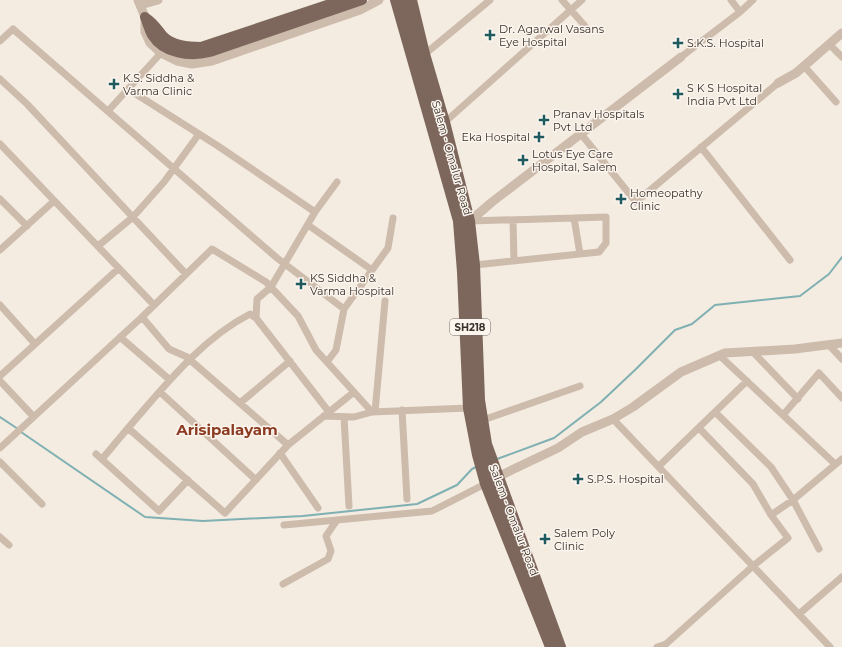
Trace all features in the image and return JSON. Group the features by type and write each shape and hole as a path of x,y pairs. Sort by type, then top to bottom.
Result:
{"main road":[{"path":"156,33 186,47 201,46 342,0"},
{"path":"145,17 155,24 156,33 162,44 174,52 188,55 202,54 348,6 362,0"},
{"name":"Salem - Omalur Road","path":"395,0 458,221 462,272 468,408 480,466 485,484 550,647"},
{"name":"SH218","path":"404,0 458,199 465,234 474,397 478,428 488,466 556,647"},
{"path":"412,0 470,220 475,265 480,400 487,444 561,647"}],"street":[{"path":"158,0 139,3 145,17 145,32 150,43 161,53 177,61 192,64 212,61 360,10 379,0"},
{"path":"425,54 490,0"},
{"path":"562,0 585,26"},
{"path":"445,122 582,0"},
{"path":"731,0 740,12"},
{"path":"470,220 740,12 753,0"},
{"path":"0,41 13,29 285,264 344,309"},
{"path":"581,134 636,202 778,83 796,73 842,33"},
{"path":"829,44 842,57"},
{"path":"108,111 161,53"},
{"path":"804,66 836,102"},
{"path":"0,79 26,104 186,274"},
{"path":"128,89 199,134 315,212"},
{"path":"98,246 133,217 164,182 199,134"},
{"path":"0,144 154,305"},
{"path":"701,147 790,260"},
{"path":"256,318 257,299 271,287 315,212 337,182"},
{"path":"0,199 26,226"},
{"path":"0,250 54,201"},
{"path":"458,221 606,217 606,243 599,252 475,265"},
{"path":"327,362 336,350 344,309 388,248 393,218"},
{"path":"574,218 580,254"},
{"path":"513,220 514,260"},
{"path":"308,225 372,270"},
{"path":"0,448 142,317 212,249 266,282 271,287 298,316 316,350 373,412"},
{"path":"0,376 119,268"},
{"path":"373,412 385,301"},
{"path":"0,305 35,344"},
{"path":"188,480 159,511 99,457 128,428 189,359 237,321 250,314 256,318 290,361 326,414 354,417 373,412 468,408"},
{"path":"142,317 169,349 189,359 288,445"},
{"path":"120,337 170,380"},
{"path":"284,524 432,511 498,476 558,448 582,432 613,419 633,407 682,372 719,355 725,353 753,352 842,343"},
{"path":"828,345 842,359"},
{"path":"753,352 798,399"},
{"path":"719,355 835,464"},
{"path":"240,404 290,361"},
{"path":"783,415 798,399 819,372 842,398"},
{"path":"659,466 747,381"},
{"path":"0,382 33,416"},
{"path":"483,420 580,386"},
{"path":"160,392 256,480"},
{"path":"128,428 225,513 288,445 354,392"},
{"path":"402,410 407,499"},
{"path":"715,412 771,467 793,500 819,549"},
{"path":"344,417 349,506"},
{"path":"613,419 830,647"},
{"path":"656,647 666,644 753,566 788,538 771,515 753,484 699,428"},
{"path":"280,453 318,508"},
{"path":"771,515 793,500 842,459"},
{"path":"0,462 42,504"},
{"path":"283,584 328,559 331,551 326,536 337,520"},
{"path":"0,537 9,545"},
{"path":"799,614 842,577"}],"waterway":[{"path":"497,459 554,438 601,402 675,330 692,324 715,305 800,296 829,274 842,257"},
{"path":"0,417 18,429"},
{"path":"21,432 145,517 203,521 303,516 417,504 457,485 472,469 476,467"}],"place":[{"name":"Dr. Agarwal Vasans Eye Hospital","path":"490,35"},
{"name":"S.K.S. Hospital","path":"678,43"},
{"name":"K.S. Siddha & Varma Clinic","path":"114,84"},
{"name":"S K S Hospital India Pvt Ltd","path":"678,94"},
{"name":"Pranav Hospitals Pvt Ltd","path":"544,120"},
{"name":"Eka Hospital","path":"539,137"},
{"name":"Lotus Eye Care Hospital, Salem","path":"523,160"},
{"name":"Homeopathy Clinic","path":"621,199"},
{"name":"KS Siddha & Varma Hospital","path":"301,284"},
{"name":"S.P.S. Hospital","path":"578,479"},
{"name":"Salem Poly Clinic","path":"545,539"}],"district":[{"name":"Arisipalayam","path":"227,430"}]}
